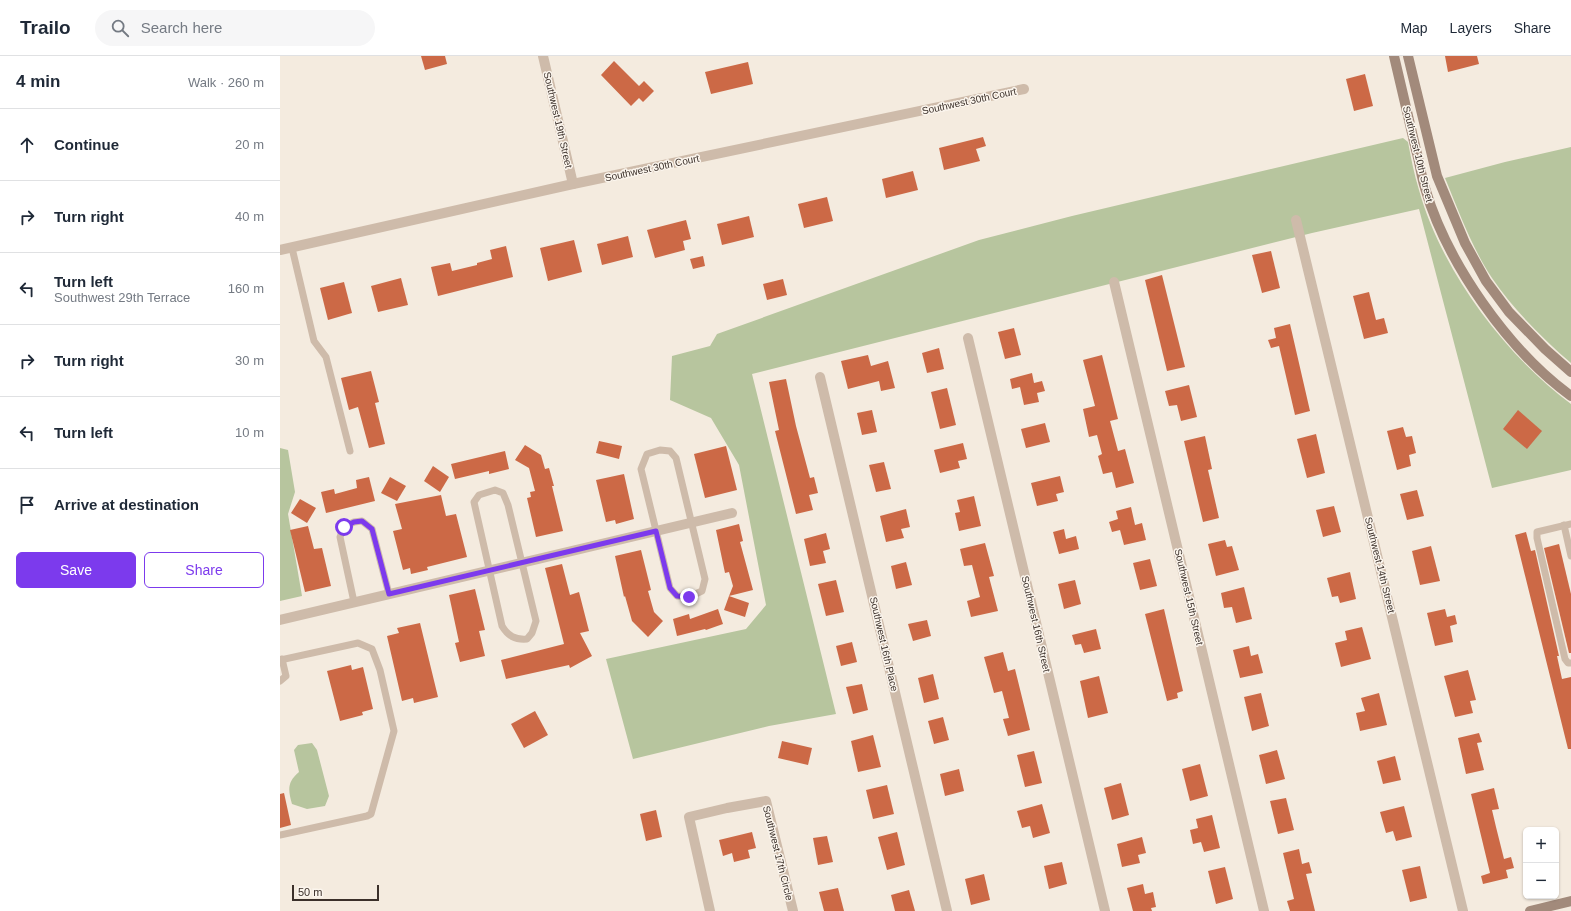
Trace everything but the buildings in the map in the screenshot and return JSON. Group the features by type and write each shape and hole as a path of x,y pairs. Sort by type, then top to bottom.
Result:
{"street":[{"name":"Southwest 19th Street","path":"543,56 573,184"},
{"name":"Southwest 10th Street","path":"1394,56 1425,188 1440,229 1455,258 1493,317 1530,359 1558,386 1571,396"},
{"name":"Southwest 10th Street","path":"1408,56 1437,176 1465,243 1486,281 1505,306 1543,347 1571,372"},
{"name":"Southwest 30th Court","path":"280,250 573,184 1024,89"},
{"path":"1402,92 1416,89"},
{"name":"Southwest 14th Street","path":"1296,220 1463,911"},
{"name":"Southwest 15th Street","path":"1114,282 1264,911"},
{"name":"Southwest 16th Street","path":"968,338 1105,911"},
{"path":"1530,359 1543,347"},
{"name":"Southwest 16th Place","path":"820,377 947,911"},
{"path":"280,620 732,513"},
{"name":"Southwest 17th Circle","path":"710,911 689,817 766,801 793,911"},
{"path":"1530,911 1571,901"}],"lane":[{"path":"292,248 314,340 326,357 350,451"},
{"path":"660,450 670,451 676,458 705,579 702,591 689,597 677,596 670,588 656,531 641,469 648,454 660,450"},
{"path":"495,490 503,493 508,505 522,562 536,621 532,633 527,639 520,640 511,637 502,626 474,502 479,495 495,490"},
{"path":"354,602 340,537 344,527 354,522 362,521 372,529 389,594"},
{"path":"1571,556 1567,525 1537,532 1537,538 1565,659 1568,663 1571,663"},
{"path":"280,681 286,676 281,660 358,643 372,649 380,670 394,731 371,814 368,816 280,836"}],"green space":[{"path":"1403,138 1408,142 1417,184 1429,220 1459,280 1478,309 1522,361 1546,384 1571,404 1571,470 1492,488 1419,209 1312,233 752,374 836,714 769,726 633,759 606,659 746,629 766,605 739,465 711,418 670,400 672,356 710,346 717,334 979,240 1072,216"},
{"path":"1571,147 1571,363 1529,323 1492,278 1472,242 1445,178 1505,162"},
{"path":"280,448 288,450 295,492 288,514 302,596 280,601"},
{"path":"312,743 317,750 329,796 325,806 307,809 292,804 289,790 292,779 299,772 294,750 298,745"}],"route":[{"path":"344,527 354,522 362,521 372,529 389,594 656,531 670,588 677,596 689,597"}]}
